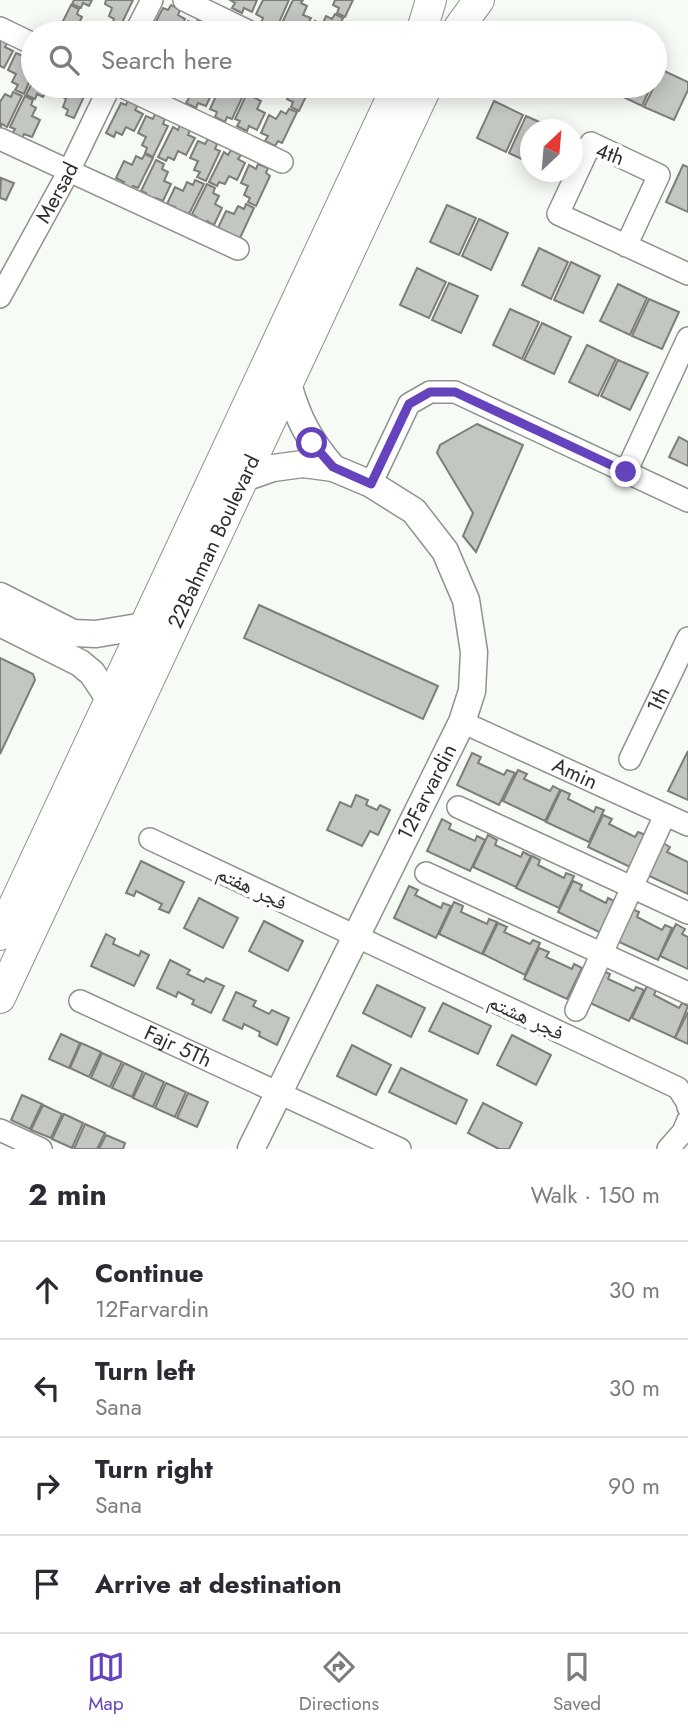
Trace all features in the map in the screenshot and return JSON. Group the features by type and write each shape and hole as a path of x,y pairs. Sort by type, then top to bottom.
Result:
{"main road":[{"path":"425,21 431,0"},
{"path":"464,21 479,0"},
{"name":"22Bahman Boulevard","path":"0,935 391,98"},
{"name":"22Bahman Boulevard","path":"0,998 421,98"}],"street":[{"path":"141,21 152,0"},
{"path":"184,0 227,21"},
{"path":"0,28 21,38"},
{"name":"Mersad","path":"0,297 69,171 104,98"},
{"path":"146,98 282,162"},
{"path":"0,139 238,249"},
{"name":"4th","path":"626,246 659,175 590,143 558,214 626,246 688,274"},
{"path":"626,472 688,338"},
{"path":"288,384 297,415 312,443 333,467"},
{"path":"371,484 409,404 430,392 455,392 688,501"},
{"path":"244,478 273,468 303,464 333,467"},
{"name":"12Farvardin","path":"251,1149 462,722 472,691 474,652 466,600 444,551 414,511 371,484 333,467"},
{"path":"0,596 73,633 96,634 144,626"},
{"path":"0,622 80,663 92,673 110,700"},
{"name":"1th","path":"630,759 688,638"},
{"name":"Amin","path":"462,722 688,825"},
{"path":"458,807 688,913"},
{"path":"576,1010 665,815"},
{"name":"فجر هفتم","path":"150,839 354,937"},
{"path":"426,873 688,993"},
{"name":"فجر هشتم","path":"354,937 678,1088 688,1107"},
{"name":"Fajr 5Th","path":"80,1001 400,1149"},
{"path":"668,1149 688,1120"},
{"path":"0,1130 41,1149"}],"building":[{"path":"74,0 92,0 89,6 83,3 81,8 72,4"},
{"path":"106,0 133,0 123,21 113,21 109,16 112,8 105,4"},
{"path":"230,0 257,0 252,12 244,8 242,13 232,8 235,3"},
{"path":"263,0 289,0 280,21 262,21 263,18 256,14"},
{"path":"293,0 303,0 301,3 307,6 303,15 311,18 309,21 283,21"},
{"path":"335,0 353,0 345,17 337,13 339,8 333,5"},
{"path":"71,5 79,9 77,14 82,17 80,21 63,21"},
{"path":"171,5 180,10 178,15 185,19 184,21 156,21 163,8 168,10"},
{"path":"335,14 343,18 342,21 324,21 326,16 332,19"},
{"path":"0,38 8,42 5,47 13,51 4,68 0,66"},
{"path":"16,53 21,55 21,93 15,90 18,85 12,82 16,74 8,70"},
{"path":"667,72 688,82 688,90 674,120 644,107 648,98 667,98"},
{"path":"13,92 21,96 7,127 2,124 0,129 0,102 5,94 11,97"},
{"path":"24,98 33,100 31,105 36,108 32,116 40,120 32,137 24,134 22,139 12,134 15,129 10,127"},
{"path":"83,98 74,118 66,115 68,110 63,107 66,99"},
{"path":"189,98 210,98 206,106 198,103 196,108 186,103"},
{"path":"215,98 242,98 232,119 227,117 225,122 215,117 217,112 210,109"},
{"path":"245,98 261,101 257,109 265,113 257,130 249,126 247,131 237,126 240,121 235,119"},
{"path":"305,98 299,111 291,107 293,102 287,99"},
{"path":"625,98 646,98 642,106"},
{"path":"128,100 138,105 135,110 143,114 134,131 126,127 122,135 116,132 114,137 106,133 121,103 126,105"},
{"path":"494,101 523,115 506,152 477,138"},
{"path":"289,109 297,112 282,143 278,141 275,146 265,141 268,136 261,133 269,115 276,119 281,111 286,114"},
{"path":"155,114 165,119 163,124 168,126 153,157 145,153 147,148 142,145 146,137 138,133 146,116 153,119"},
{"path":"180,125 190,130 188,135 195,138 186,155 178,151 174,160 168,157 166,161 158,157 173,127 178,130"},
{"path":"520,129 520,158 509,153"},
{"path":"208,139 217,144 215,149 220,151 206,181 197,177 200,172 194,170 198,161 190,158 198,141 205,144"},
{"path":"231,150 241,155 238,159 245,163 237,180 229,176 225,184 219,182 217,186 209,182 224,152 228,155"},
{"path":"145,154 153,158 138,188 133,186 131,191 121,186 124,182 116,178 124,161 132,165 136,156 142,159"},
{"path":"156,160 164,164 162,169 168,172 164,181 171,184 163,201 156,198 154,203 144,198 146,193 141,191"},
{"path":"258,164 268,168 266,173 270,176 256,206 248,202 250,198 244,195 248,186 241,183 249,165 256,169"},
{"path":"683,165 688,167 688,212 666,202"},
{"path":"1,178 14,183 6,200 0,198"},
{"path":"195,180 204,184 189,214 184,212 182,217 172,212 175,207 167,204 175,187 183,191 187,182 193,185"},
{"path":"207,184 215,188 213,193 219,196 215,204 222,208 214,225 207,221 204,226 194,222 197,217 192,214"},
{"path":"246,204 254,208 240,238 235,236 233,241 223,236 225,231 218,228 226,211 234,214 238,206 244,209"},
{"path":"447,205 476,218 459,255 430,242"},
{"path":"479,219 508,233 491,270 462,256"},
{"path":"539,248 568,262 551,299 522,285"},
{"path":"571,262 600,276 583,313 554,300"},
{"path":"417,268 446,282 429,318 400,305"},
{"path":"449,283 478,296 461,333 432,320"},
{"path":"618,284 647,298 630,335 600,321"},
{"path":"649,299 679,312 662,349 632,336"},
{"path":"510,309 539,322 522,359 493,345"},
{"path":"542,323 571,337 554,374 524,360"},
{"path":"587,345 616,359 598,396 569,382"},
{"path":"618,360 648,373 630,410 601,396"},
{"path":"477,424 523,445 476,552 463,536 473,513 437,453 440,445"},
{"path":"679,437 688,442 688,466 669,457"},
{"path":"259,605 438,686 423,719 244,638"},
{"path":"0,658 33,674 35,680 0,754"},
{"path":"688,751 688,800 668,791"},
{"path":"472,753 481,757 478,763 504,775 507,770 515,773 499,805 457,785"},
{"path":"518,770 527,774 524,779 550,791 553,786 560,790 545,821 503,801"},
{"path":"561,790 570,794 568,799 594,812 596,807 604,810 589,842 546,822"},
{"path":"356,795 368,800 366,805 377,810 380,805 390,810 378,835 370,831 362,846 327,830 340,802 351,807"},
{"path":"603,815 612,819 609,824 635,837 638,832 646,835 630,867 588,847"},
{"path":"442,819 451,824 449,829 475,841 477,836 485,840 470,871 427,851"},
{"path":"488,835 497,840 495,845 521,857 523,852 531,856 516,887 473,867"},
{"path":"661,842 670,847 667,852 688,862 688,894 645,874"},
{"path":"532,856 540,860 538,865 564,878 566,873 574,876 559,908 516,888"},
{"path":"141,861 184,882 169,913 159,909 162,904 136,891 134,896 126,893"},
{"path":"573,881 582,885 580,890 606,903 608,898 616,902 601,933 558,912"},
{"path":"409,886 418,890 415,895 441,908 443,903 451,906 436,938 394,918"},
{"path":"199,898 238,918 223,948 184,928"},
{"path":"454,902 463,906 461,912 487,924 489,919 497,922 482,954 439,934"},
{"path":"630,908 639,912 637,917 662,930 665,925 672,928 658,960 615,940"},
{"path":"264,921 303,941 288,971 249,951"},
{"path":"498,923 507,927 504,932 530,944 533,940 540,943 525,975 483,954"},
{"path":"676,924 685,929 682,934 688,937 688,969 660,956"},
{"path":"106,934 115,939 113,944 139,956 141,951 149,955 134,986 91,966"},
{"path":"539,948 549,952 546,957 572,969 574,964 582,968 567,999 524,979"},
{"path":"170,960 190,970 187,974 204,982 206,978 224,986 211,1013 192,1004 194,1000 178,992 176,997 157,988"},
{"path":"601,970 610,974 608,979 634,991 636,987 644,990 629,1021 586,1001"},
{"path":"377,985 425,1008 411,1037 363,1013"},
{"path":"647,986 656,990 654,995 679,1008 682,1003 688,1006 675,1038 632,1018"},
{"path":"236,992 256,1001 253,1006 269,1014 272,1010 289,1018 277,1045 244,1024 242,1029 223,1020"},
{"path":"443,1003 491,1026 478,1054 429,1031"},
{"path":"688,1012 688,1044 675,1038"},
{"path":"61,1034 80,1043 69,1068 49,1059"},
{"path":"512,1035 551,1055 536,1085 497,1065"},
{"path":"81,1043 101,1052 89,1077 70,1068"},
{"path":"352,1045 391,1065 376,1095 337,1076"},
{"path":"102,1053 122,1062 110,1087 91,1078"},
{"path":"124,1063 143,1072 132,1097 112,1088"},
{"path":"401,1068 467,1100 456,1124 389,1092"},
{"path":"145,1073 164,1082 153,1107 133,1098"},
{"path":"166,1083 186,1092 175,1117 155,1108"},
{"path":"188,1093 208,1102 197,1127 177,1118"},
{"path":"22,1095 42,1104 30,1129 11,1120"},
{"path":"483,1103 522,1123 509,1149 499,1149 468,1133"},
{"path":"43,1105 62,1114 51,1138 31,1130"},
{"path":"64,1114 83,1123 72,1148 52,1139"},
{"path":"85,1124 105,1133 97,1149 74,1149"},
{"path":"106,1135 125,1143 123,1149 99,1149"}],"route":[{"path":"312,443 333,467 371,484 409,404 430,392 455,392 626,472"}]}
